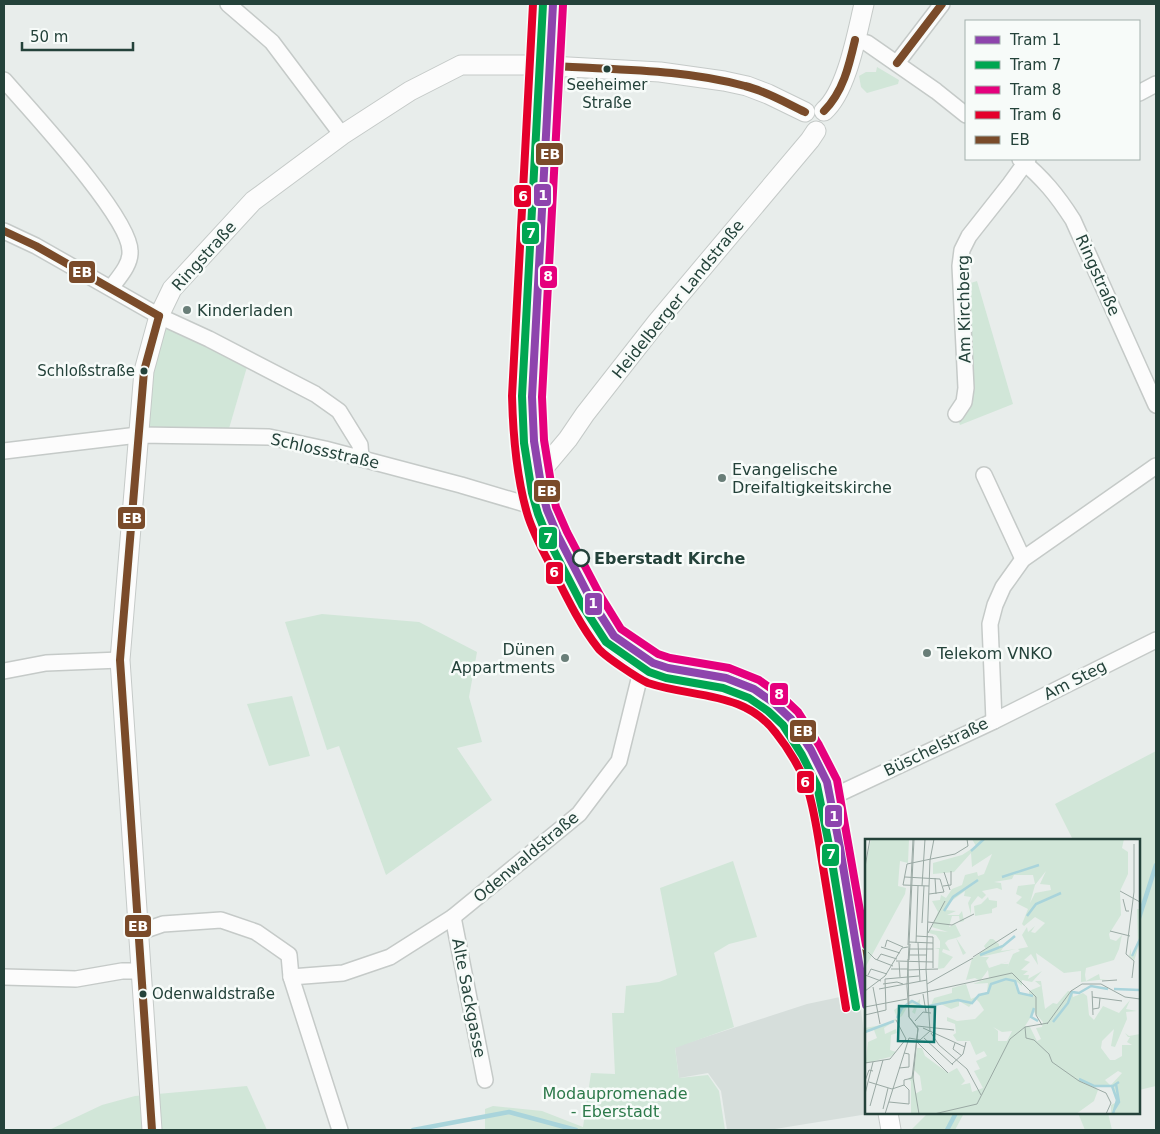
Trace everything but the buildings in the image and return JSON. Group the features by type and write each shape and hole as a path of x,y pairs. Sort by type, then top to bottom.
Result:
{"street":[{"path":"228,4 272,42 342,135"},
{"path":"558,4 538,334 536,407 542,470 552,510 573,557 600,607 618,633 645,655 660,662 736,677 754,684 794,717 813,747 830,781 865,978"},
{"path":"824,111 831,105 847,70 864,4"},
{"path":"897,63 942,4"},
{"path":"855,40 868,43 936,91 965,114"},
{"name":"Ringstraße","path":"152,1130 120,660 144,371 159,316 172,289 253,202 342,135 410,91 461,65 555,66 660,72 748,86 805,112"},
{"path":"4,80 101,194 117,220 131,250 127,264 111,288"},
{"path":"1140,92 1156,84"},
{"path":"813,107 821,108 824,111 827,118 825,125 816,131 808,129 804,123 805,112 813,107"},
{"name":"Heidelberger Landstraße","path":"542,470 658,322 816,131"},
{"name":"Ringstraße","path":"1024,160 1056,194 1073,220 1156,405"},
{"name":"Am Kirchberg","path":"956,414 964,402 966,388 960,266 962,250 969,236 1010,184 1024,160"},
{"path":"4,231 36,246 159,316 209,338 315,394 339,412 360,444 361,458"},
{"name":"Schlossstraße","path":"4,451 138,435 269,437 361,458 542,509 552,510"},
{"name":"Büschelstraße","path":"834,796 994,721 990,624 1003,587 1022,559 1156,466"},
{"path":"984,475 1022,559"},
{"name":"Am Steg","path":"994,721 1156,640"},
{"name":"Odenwaldstraße","path":"291,977 343,973 390,957 453,917 580,814 618,761 645,655"},
{"path":"4,671 46,663 120,660"},
{"name":"Alte Sackgasse","path":"453,917 485,1080"},
{"path":"140,932 163,924 221,920 256,932 289,955 291,977 340,1130"},
{"path":"4,977 76,979 122,971 142,971"},
{"path":"888,1114 891,1130"}],"shaded area":[{"path":"859,993 865,1042 865,1114 868,1114 775,1130 727,1130 721,1091 708,1073 679,1078 675,1047 807,1004"}],"green space":[{"path":"877,67 899,80 898,84 867,93 861,87 859,76 866,72 876,72"},
{"path":"977,281 1013,404 960,425 956,414 961,409 961,286"},
{"path":"159,316 249,360 228,432 138,435"},
{"path":"322,614 419,622 477,652 469,697 482,742 457,748 492,800 386,875 339,746 327,750 285,622"},
{"path":"292,696 310,756 269,766 247,704"},
{"path":"1156,751 1156,1086 1140,1090 1140,839 1072,839 1055,804"},
{"name":"Modaupromenade - Eberstadt","path":"733,861 757,937 729,944 714,953 734,1027 675,1048 679,1078 708,1075 719,1091 725,1130 485,1130 485,1109 493,1106 542,1111 583,1127 591,1073 615,1074 612,1013 624,1013 626,986 659,982 677,975 660,888"},
{"path":"247,1086 267,1130 49,1130 102,1105 135,1096"},
{"path":"927,1114 963,1114 955,1130 911,1130"},
{"path":"1078,1114 1108,1114 1112,1130 1085,1130"}],"waterway":[{"path":"1140,915 1156,865"},
{"path":"413,1130 509,1112 576,1130"},
{"path":"947,1130 955,1114"}],"tram line":[{"name":"6","path":"533,4 512,396 516,455 527,513 539,543 569,601 585,630 602,652 648,683 717,698 749,710 763,719 790,753 806,783 811,800 846,1008"},
{"name":"7","path":"543,4 522,396 524,443 532,493 538,514 549,541 582,605 606,642 649,672 666,678 723,688 749,698 768,711 783,725 802,755 817,785 830,850 856,1007"},
{"name":"1","path":"553,4 532,397 534,441 547,510 558,536 591,600 614,636 653,663 668,668 726,678 754,689 774,703 791,719 811,750 827,782 865,999"},
{"name":"8","path":"563,5 542,397 544,440 556,507 600,595 621,629 658,654 670,658 729,668 759,680 780,695 798,712 819,745 837,780 865,939"}],"transit line":[{"name":"EB","path":"559,4 536,372 538,440 543,474 551,507 565,542 598,605 613,627 628,642 661,661 731,676 753,684 775,699 799,724 830,781 865,978"},
{"name":"EB","path":"897,63 942,4"},
{"name":"EB","path":"824,111 831,104 841,87 848,69 855,40"},
{"name":"EB","path":"555,66 675,73 722,80 761,91 805,112"},
{"name":"EB","path":"4,231 36,246 159,316"},
{"name":"EB","path":"152,1130 120,660 144,371 159,316"}],"place":[{"name":"Seeheimer Straße","path":"607,69"},
{"name":"Kinderladen","path":"187,310"},
{"name":"Schloßstraße","path":"144,371"},
{"name":"Evangelische Dreifaltigkeitskirche","path":"722,478"},
{"name":"Eberstadt Kirche","path":"581,558"},
{"name":"Telekom VNKO","path":"927,653"},
{"name":"Dünen Appartments","path":"565,658"},
{"name":"Odenwaldstraße","path":"143,994"}]}
